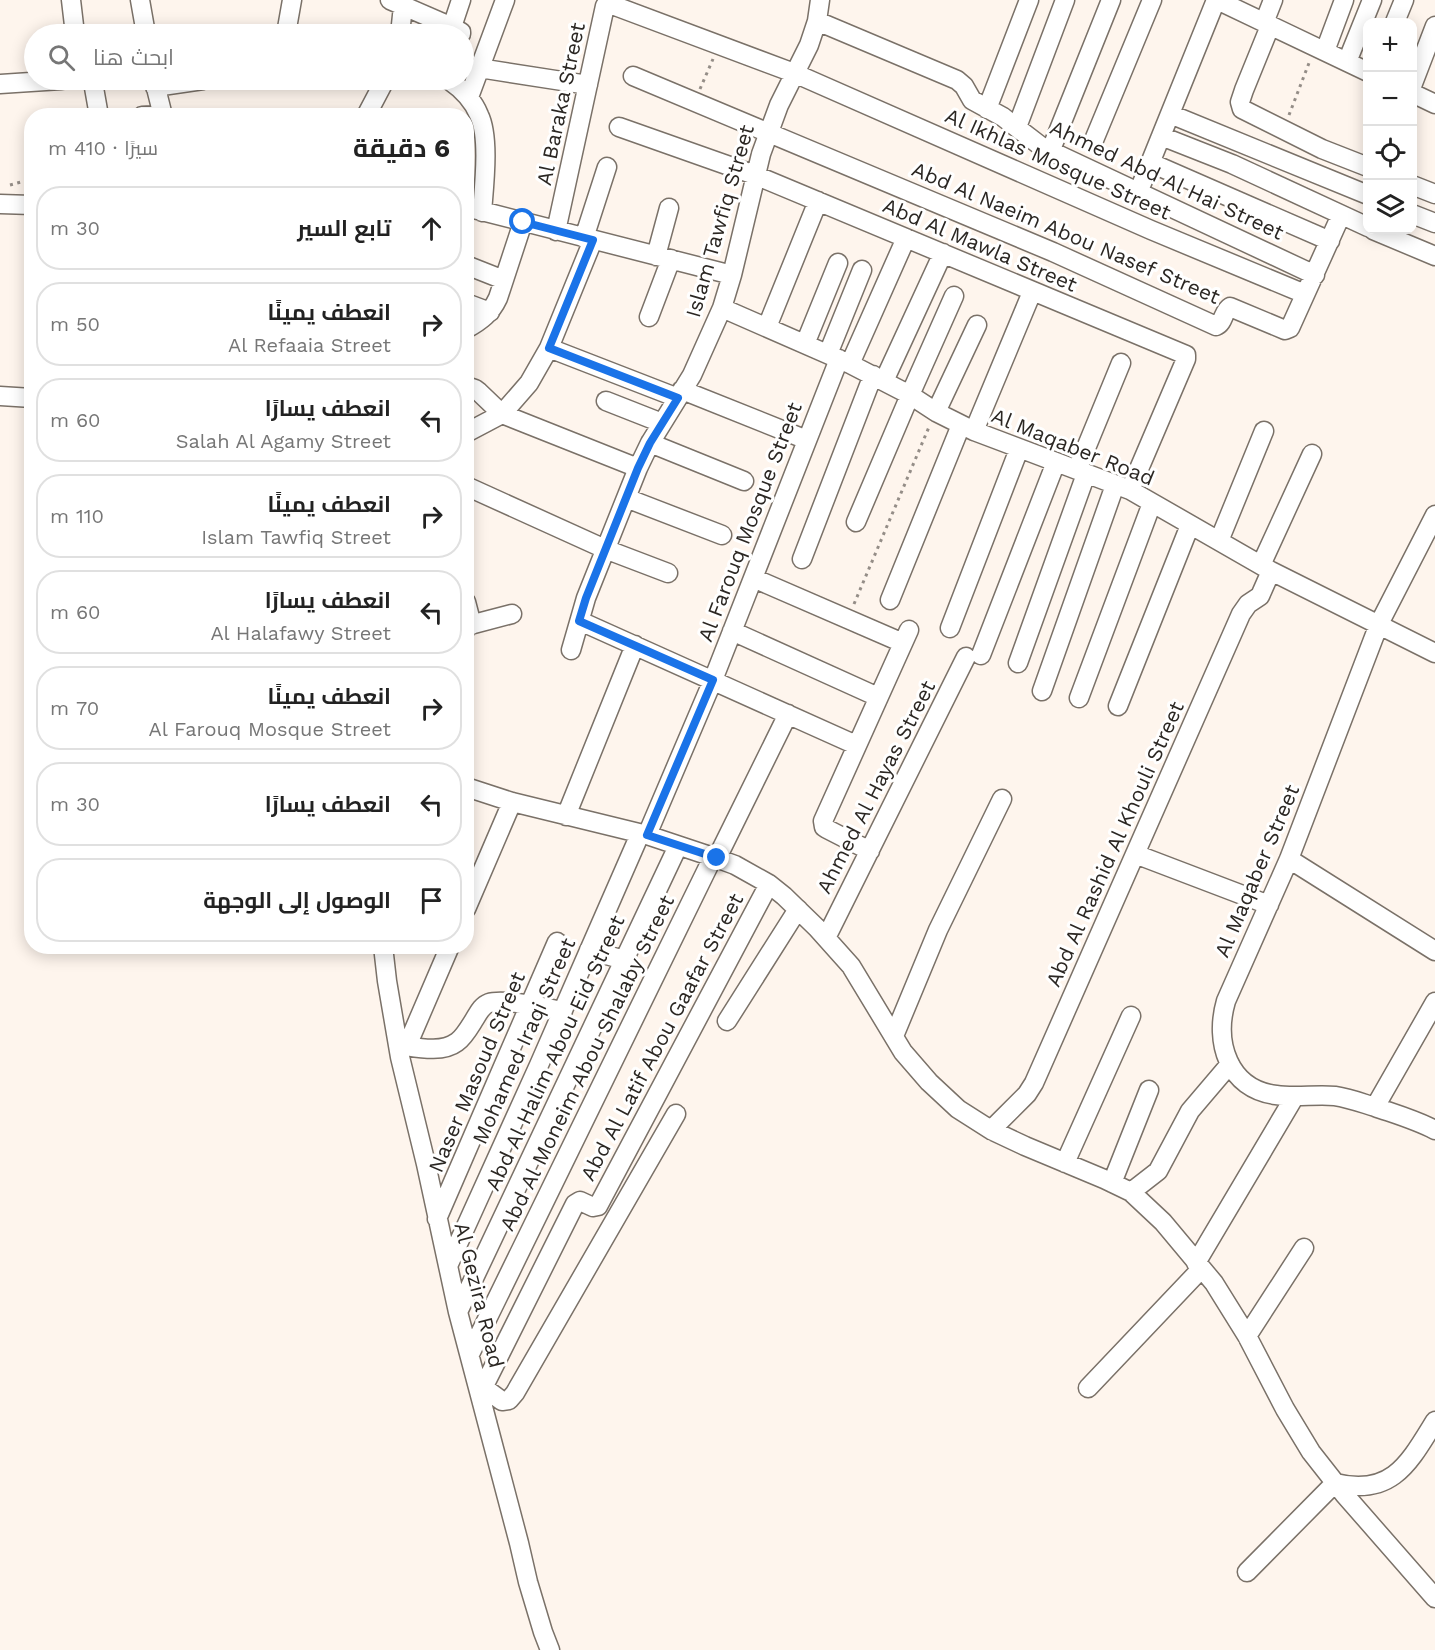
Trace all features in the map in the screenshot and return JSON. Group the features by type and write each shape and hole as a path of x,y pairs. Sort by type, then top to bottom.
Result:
{"street":[{"path":"71,0 74,24"},
{"path":"140,0 144,24"},
{"path":"288,24 292,0"},
{"path":"457,24 461,0"},
{"path":"474,82 505,0"},
{"name":"Islam Tawfiq Street","path":"571,650 586,598 638,468 650,443 692,375 722,308 768,132 809,45 817,21 820,0"},
{"path":"987,109 1029,0"},
{"path":"1017,127 1065,0"},
{"path":"1050,152 1111,0"},
{"path":"1095,140 1152,0"},
{"path":"1138,193 1216,0 1240,6 1267,24 1363,70"},
{"path":"1272,0 1267,24 1240,107 1283,131 1363,165"},
{"path":"1320,49 1344,0"},
{"path":"1347,62 1372,0"},
{"path":"1397,18 1404,0"},
{"name":"Al Ikhlas Mosque Street","path":"613,3 795,73 1151,230 1305,294"},
{"name":"Al Baraka Street","path":"556,231 588,85 613,3"},
{"path":"403,24 408,4 444,24"},
{"name":"Ahmed Abd Al Hai Street","path":"817,21 957,80 964,86 972,100 1017,127 1031,140 1050,152 1314,275"},
{"path":"1417,75 1435,26"},
{"path":"479,68 588,85"},
{"path":"633,76 768,132"},
{"path":"0,84 24,82"},
{"path":"93,90 97,108"},
{"path":"157,90 161,108"},
{"path":"374,108 381,90"},
{"path":"462,90 480,116 485,136 474,209 732,275"},
{"path":"469,97 471,90"},
{"path":"1417,95 1435,104"},
{"path":"1170,114 1363,193"},
{"name":"Abd Al Mawla Street","path":"619,127 818,201 1186,355 1123,488"},
{"name":"Abd Al Naeim Abou Nasef Street","path":"768,132 1053,252 1214,325 1219,325 1230,307 1288,330 1341,215"},
{"path":"1161,136 1232,164 1363,225"},
{"path":"1150,163 1330,241"},
{"path":"474,429 502,414 529,383 549,348 588,239 607,167"},
{"path":"1417,187 1435,194"},
{"path":"767,327 818,201"},
{"path":"0,204 24,205"},
{"path":"649,316 663,257 669,208"},
{"path":"1417,216 1435,223"},
{"path":"474,324 490,312 498,298 523,222"},
{"path":"1383,234 1435,256"},
{"path":"839,359 906,238"},
{"path":"802,559 878,378 943,253"},
{"path":"805,344 838,263"},
{"path":"474,268 504,280"},
{"path":"839,359 862,270"},
{"path":"890,600 967,428 1032,292"},
{"path":"856,522 954,296"},
{"path":"474,306 490,312"},
{"name":"Al Maqaber Road","path":"722,308 878,378 967,428 1123,488 1266,568 1435,652"},
{"path":"936,412 977,325"},
{"path":"549,348 807,440"},
{"name":"Al Farouq Mosque Street","path":"643,834 713,680 839,359"},
{"path":"1018,663 1121,363"},
{"path":"474,389 502,414 638,468"},
{"path":"0,396 24,398"},
{"path":"606,401 662,423"},
{"path":"1219,541 1264,431"},
{"path":"650,443 744,481"},
{"path":"950,628 1019,448"},
{"name":"Abd Al Rashid Al Khouli Street","path":"991,1130 1027,1094 1034,1083 1241,614 1248,604 1260,596 1266,568 1312,454"},
{"name":"Ahmed Al Hayas Street","path":"826,938 974,656 1056,462"},
{"path":"1042,691 1123,488"},
{"path":"474,490 605,549 669,573"},
{"path":"626,498 722,535"},
{"path":"1079,698 1152,503"},
{"name":"Al Maqaber Street","path":"1435,515 1379,624 1289,859 1226,1001 1222,1033 1230,1064 1240,1079 1256,1090 1275,1095 1335,1096 1353,1100 1435,1130"},
{"path":"1118,706 1190,525"},
{"path":"753,578 848,619 906,637 823,818 823,824 827,829 870,851"},
{"path":"474,625 512,614"},
{"path":"579,621 856,745"},
{"path":"732,631 878,697"},
{"path":"566,816 635,645"},
{"name":"Abd Al Moneim Abou Shalaby Street","path":"470,1353 788,714"},
{"path":"474,790 512,802 643,834 715,857 769,884 798,909 851,966 903,1052 929,1082 958,1109 991,1130 1024,1146 1131,1192 1163,1222 1214,1283 1247,1336 1285,1409 1311,1452 1395,1554 1435,1598"},
{"path":"894,1036 938,930 1002,800"},
{"path":"474,890 512,802"},
{"name":"Mohamed Iraqi Street","path":"448,1266 643,834"},
{"name":"Abd Al Halim Abou Eid Street","path":"458,1312 678,846"},
{"path":"1135,854 1269,904"},
{"path":"1289,859 1435,951"},
{"name":"Abd Al Latif Abou Gaafar Street","path":"482,1390 575,1204 580,1201 593,1207 598,1206 769,884"},
{"path":"727,1021 798,909"},
{"name":"Naser Masoud Street","path":"437,1219 557,942"},
{"path":"589,950 624,960"},
{"name":"Al Gezira Road","path":"385,954 437,1219 458,1312 482,1390 528,1582 550,1650"},
{"path":"446,954 402,1046 443,1048 458,1042 478,1012 487,1004 501,1002 562,1011"},
{"path":"1375,1107 1435,1002"},
{"path":"1065,1162 1131,1016"},
{"path":"1131,1192 1158,1171 1191,1111 1230,1064"},
{"path":"539,1065 570,1075"},
{"path":"1112,1183 1149,1090"},
{"path":"1088,1388 1199,1266 1295,1096"},
{"path":"482,1390 502,1401 509,1400 515,1393 676,1114"},
{"path":"1247,1336 1304,1248"},
{"path":"1335,1483 1365,1486 1383,1482 1394,1476 1411,1459 1435,1421"},
{"path":"1247,1572 1335,1483"}],"path":[{"path":"695,102 719,45"},
{"path":"1283,131 1320,49"},
{"path":"10,185 24,181"},
{"path":"848,619 936,412"}],"route":[{"path":"523,222 593,240 549,348 678,398 650,443 638,468 579,621 713,680 647,835 717,858"}]}
